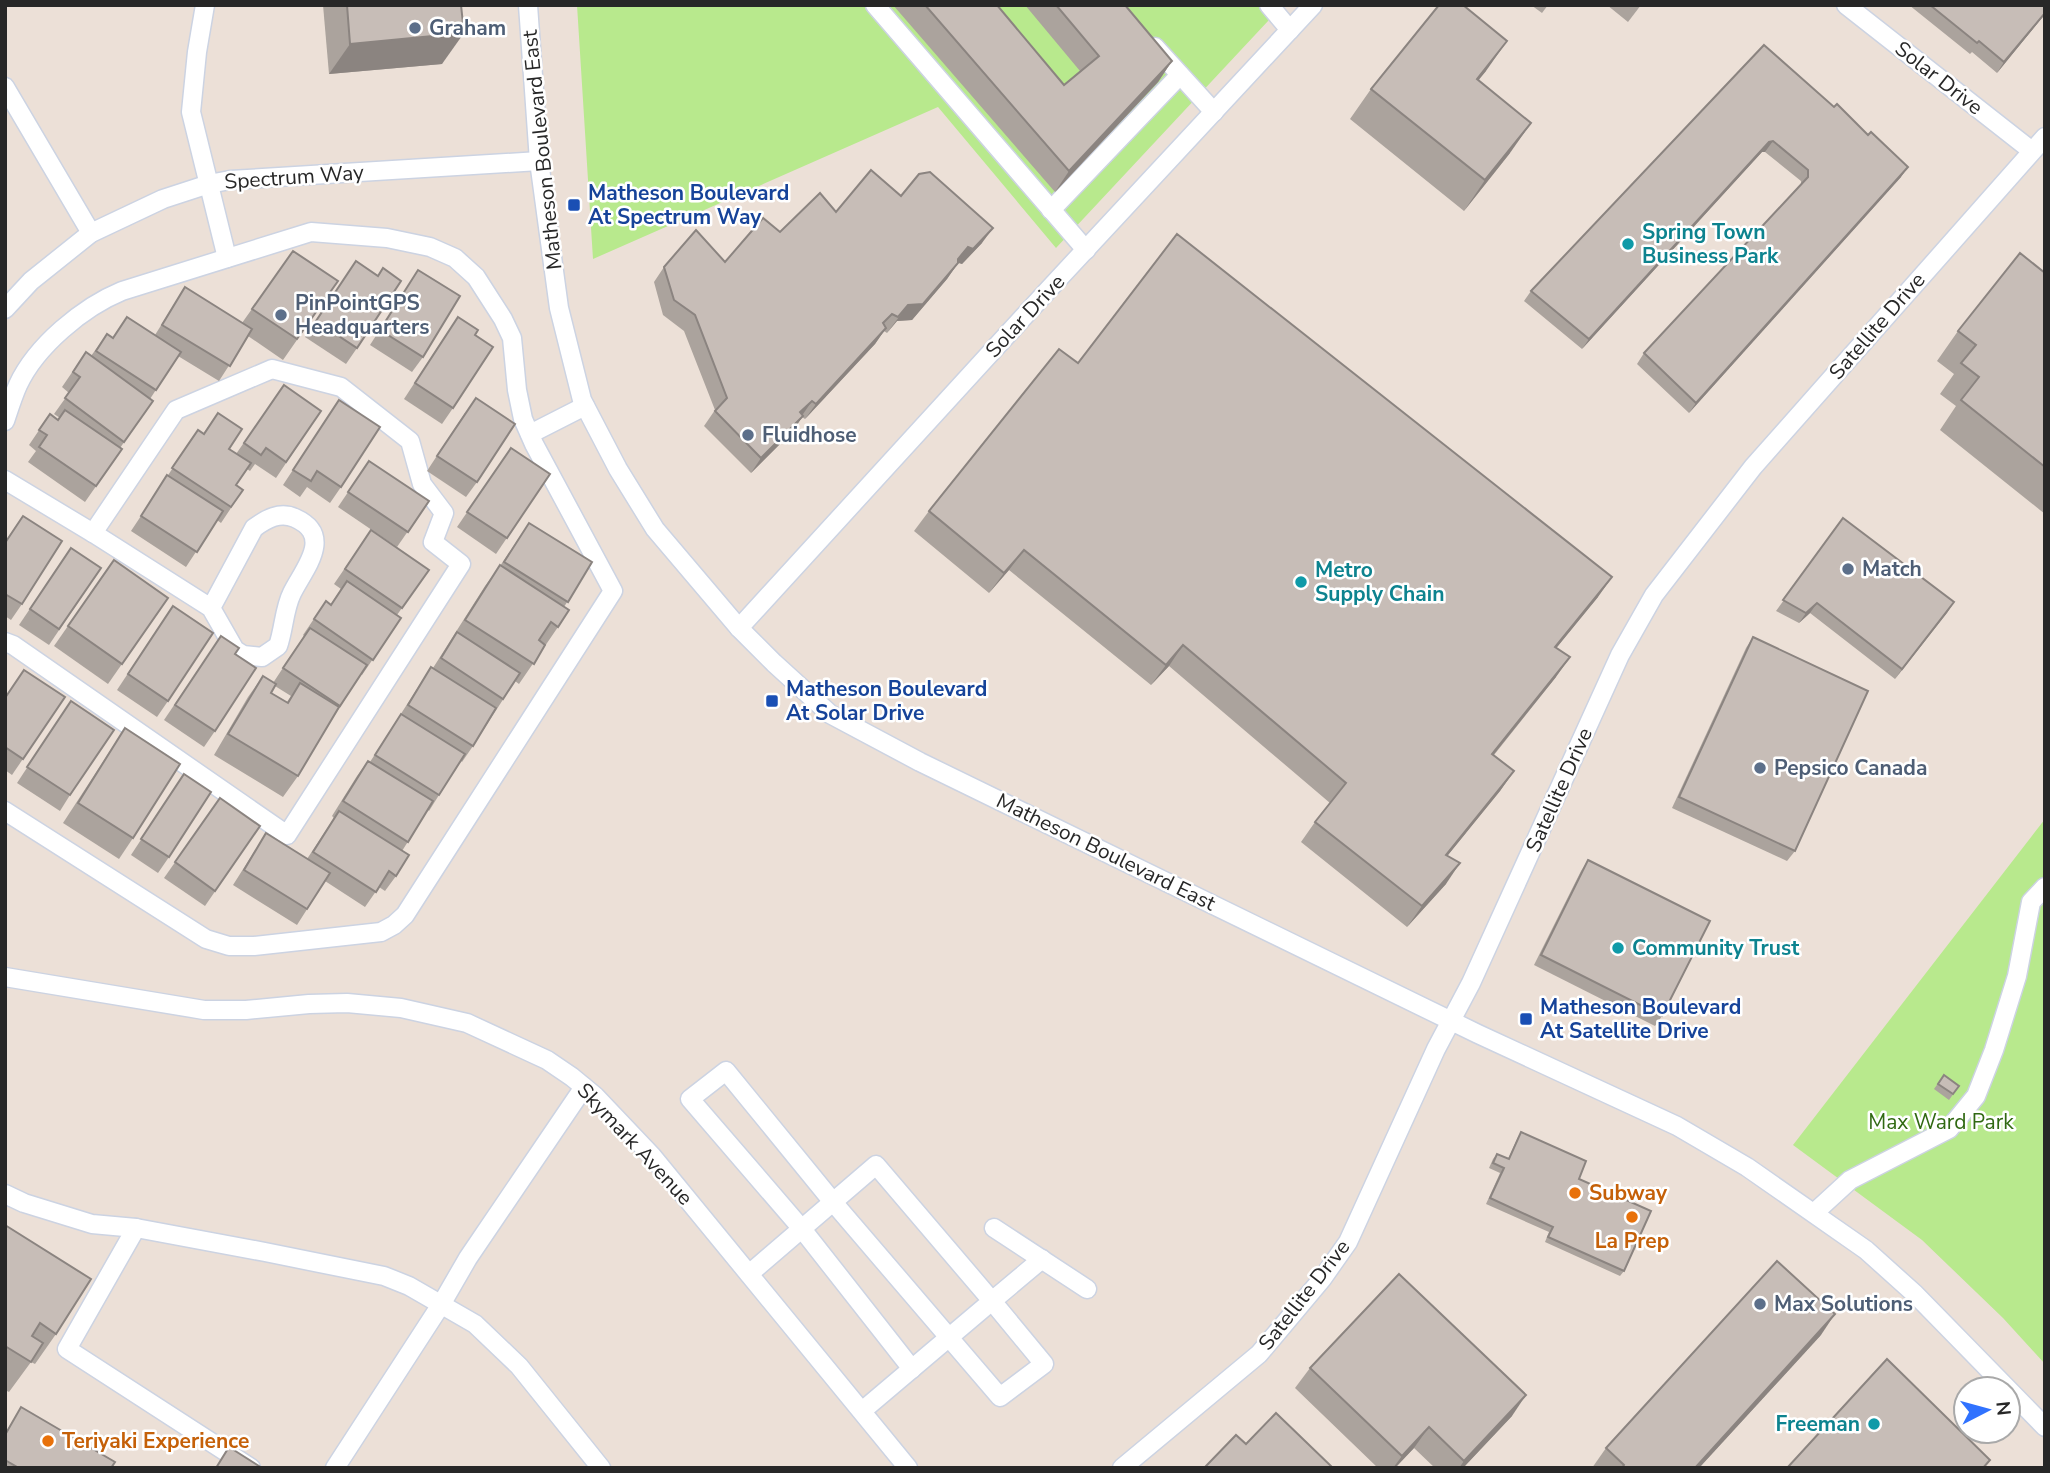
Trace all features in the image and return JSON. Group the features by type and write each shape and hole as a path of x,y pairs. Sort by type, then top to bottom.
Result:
{"street":[{"path":"205,5 191,112 227,258"},
{"name":"Matheson Boulevard East","path":"528,5 538,161 559,308 585,406 618,469 655,530 739,628 830,714 920,762 1478,1034 1677,1126 1754,1171 1866,1250 1910,1289 2045,1427"},
{"path":"875,5 1086,250"},
{"path":"1269,5 1290,30"},
{"name":"Solar Drive","path":"739,628 1313,5"},
{"name":"Solar Drive","path":"1846,5 2032,150"},
{"path":"1144,35 1214,112"},
{"path":"1051,210 1180,75"},
{"path":"5,87 90,233"},
{"name":"Satellite Drive","path":"1122,1468 1259,1354 1322,1279 1348,1242 1471,983 1620,655 1654,595 1753,467 2045,137"},
{"name":"Spectrum Way","path":"5,309 31,281 90,233 163,200 209,184 230,180 538,161"},
{"path":"5,421 19,383 42,350 84,311 102,299 311,232 387,238 430,247 455,258 476,277 503,319 512,338 523,419 613,591 405,915 381,932 254,946 229,946 206,939 5,811"},
{"path":"5,642 287,835 461,564 433,542 444,513 422,484 410,441 341,387 272,369 176,410 93,533"},
{"path":"530,434 585,406"},
{"path":"5,480 211,608 235,650 252,657 271,653 278,646 293,592 314,551 310,532 304,524 287,515 265,520 254,528 211,608"},
{"path":"1814,1213 1850,1180 1949,1129 1976,1096 1994,1050 2017,976 2031,902 2045,887"},
{"name":"Skymark Avenue","path":"5,976 204,1010 246,1010 334,1003 401,1008 467,1023 547,1060 584,1087 652,1156 908,1468"},
{"path":"749,1274 802,1229 833,1202 876,1165 1044,1364 1000,1397 833,1202 726,1071 691,1099 802,1229 912,1368"},
{"path":"335,1468 442,1303 468,1258 584,1087"},
{"path":"5,1194 75,1221 135,1228 384,1276 442,1303 475,1324 519,1366 601,1468"},
{"path":"135,1228 67,1349 251,1468"},
{"path":"994,1228 1087,1289"},
{"path":"862,1411 1041,1259"}],"green space":[{"path":"577,5 1283,5 1056,248 938,107 593,259"},
{"name":"Max Ward Park","path":"2045,819 2045,1364 2003,1318 1922,1240 1793,1145"}],"building":[{"path":"347,5 461,5 464,33 350,44"},
{"path":"925,5 997,5 1064,85 1099,56 1056,5 1125,5 1172,61 1069,171"},
{"path":"1439,5 1463,5 1507,41 1477,79 1531,123 1485,180 1371,89"},
{"path":"1930,5 2045,5 2045,13 2004,62"},
{"name":"Spring Town Business Park","path":"1764,45 1834,107 1837,104 1868,135 1871,132 1908,167 1696,403 1644,353 1808,177 1808,170 1773,141 1769,142 1589,339 1531,291"},
{"path":"871,170 901,196 919,174 930,172 993,228 973,249 968,247 923,304 908,305 898,317 892,314 883,323 886,328 816,404 812,401 800,412 803,416 761,458 715,411 727,398 695,315 674,300 664,267 696,230 725,262 763,218 780,232 820,193 836,212"},
{"name":"Metro Supply Chain","path":"1177,234 1612,577 1555,647 1570,657 1492,754 1514,771 1446,855 1460,863 1422,906 1315,822 1346,783 1183,645 1166,665 1024,550 1004,573 929,511 1059,349 1078,363"},
{"name":"PinPointGPS Headquarters","path":"293,251 338,281 297,339 252,309"},
{"path":"2020,253 2045,273 2045,467 1961,400 1979,377 1961,363 1976,345 1958,331"},
{"path":"356,261 378,276 383,268 401,281 357,348 316,321"},
{"path":"418,270 460,296 423,357 380,330"},
{"path":"185,287 252,329 230,366 162,325"},
{"path":"127,317 181,352 156,390 96,351 107,334 113,338"},
{"path":"458,317 478,330 475,335 493,347 453,408 415,383"},
{"path":"86,352 153,401 124,442 65,398 80,377 73,372"},
{"path":"284,385 321,411 286,462 266,448 261,455 244,443"},
{"path":"476,398 515,424 477,482 437,456"},
{"path":"339,400 380,427 341,487 317,471 311,481 293,470"},
{"path":"65,410 122,449 96,486 39,447 47,435 39,430 50,414 58,420"},
{"path":"218,413 242,429 229,449 251,463 236,485 243,490 231,507 172,468 198,430 204,434"},
{"path":"511,448 550,474 507,538 467,512"},
{"path":"369,461 429,501 408,532 348,492"},
{"path":"167,475 223,511 197,552 141,516"},
{"path":"23,516 62,541 22,604 5,594 5,543"},
{"name":"Match","path":"1843,518 1954,602 1902,669 1817,603 1806,613 1783,600"},
{"path":"529,523 592,562 568,602 504,562"},
{"path":"371,530 429,570 402,608 345,569"},
{"path":"71,548 101,568 59,629 30,609"},
{"path":"114,560 168,598 122,664 68,626"},
{"path":"500,565 569,610 558,627 551,622 539,640 545,645 534,664 465,620"},
{"path":"347,581 401,618 373,660 314,619 326,601 331,605"},
{"path":"173,606 213,633 168,701 128,674"},
{"path":"310,628 367,665 340,706 283,668"},
{"path":"457,632 520,673 503,699 441,658"},
{"path":"221,636 239,648 235,654 256,668 215,731 175,705"},
{"name":"Pepsico Canada","path":"1753,637 1868,691 1795,851 1679,797"},
{"path":"431,667 496,708 473,746 408,705"},
{"path":"24,670 65,697 23,759 5,747 5,698"},
{"path":"263,676 276,684 271,693 288,703 300,683 339,707 298,776 228,734"},
{"path":"71,701 114,730 70,795 27,767"},
{"path":"401,714 465,754 439,795 375,755"},
{"path":"125,728 180,764 133,838 78,803"},
{"path":"368,761 433,801 408,842 343,801"},
{"path":"184,774 211,792 169,857 141,839"},
{"path":"220,798 260,826 215,891 175,862"},
{"path":"339,811 409,855 396,876 389,871 376,892 313,852"},
{"path":"266,833 330,873 307,909 244,870"},
{"name":"Community Trust","path":"1588,860 1710,921 1662,1016 1541,955"},
{"path":"1944,1075 1959,1086 1953,1094 1938,1084"},
{"path":"1521,1132 1586,1161 1579,1179 1651,1211 1624,1271 1548,1237 1553,1227 1490,1198 1504,1168 1493,1163 1497,1154 1509,1159"},
{"path":"5,1225 91,1279 56,1334 40,1323 32,1336 43,1343 31,1362 5,1346"},
{"path":"1777,1261 1835,1314 1695,1468 1622,1468 1624,1465 1606,1448"},
{"path":"1399,1274 1526,1395 1464,1461 1429,1427 1402,1456 1310,1368"},
{"name":"Freeman","path":"1887,1359 1952,1423 1952,1445 1975,1445 1990,1460 1983,1468 1787,1468"},
{"path":"21,1407 115,1462 111,1468 19,1468 5,1460 5,1435"},
{"path":"1276,1413 1333,1468 1206,1466 1236,1435 1246,1444"},
{"path":"229,1447 262,1468 216,1468"}],"place":[{"name":"Graham","path":"415,28"},
{"name":"Matheson Boulevard At Spectrum Way","path":"574,205"},
{"name":"Spring Town Business Park","path":"1628,244"},
{"name":"PinPointGPS Headquarters","path":"281,315"},
{"name":"Fluidhose","path":"748,435"},
{"name":"Match","path":"1848,569"},
{"name":"Metro Supply Chain","path":"1301,582"},
{"name":"Matheson Boulevard At Solar Drive","path":"772,701"},
{"name":"Pepsico Canada","path":"1760,768"},
{"name":"Community Trust","path":"1618,948"},
{"name":"Matheson Boulevard At Satellite Drive","path":"1526,1019"},
{"name":"Subway","path":"1575,1193"},
{"name":"La Prep","path":"1632,1217"},
{"name":"Max Solutions","path":"1760,1304"},
{"name":"Freeman","path":"1874,1424"},
{"name":"Teriyaki Experience","path":"48,1441"}]}
